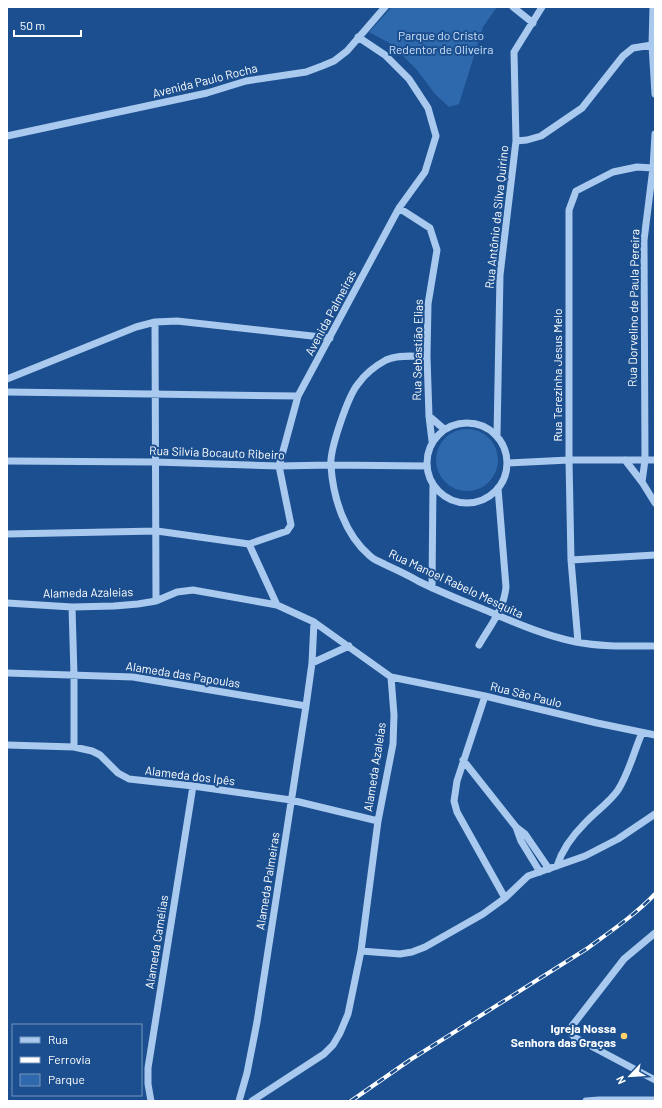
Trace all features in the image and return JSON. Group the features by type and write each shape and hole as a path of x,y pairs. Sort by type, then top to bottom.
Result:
{"street":[{"name":"Avenida Paulo Rocha","path":"7,136 207,93 246,81 306,72 334,61 347,51 385,7"},
{"path":"513,7 533,23"},
{"name":"Rua Antônio da Silva Quirino","path":"497,436 500,275 516,141 514,52 542,7"},
{"path":"653,7 652,45 655,94"},
{"name":"Avenida Palmeiras","path":"249,544 287,531 291,525 279,466 298,396 399,208 425,172 436,136 428,108 409,79 385,55 358,37"},
{"path":"516,141 541,136 582,108 623,56 633,48 652,45"},
{"name":"Rua Dorvelino de Paula Pereira","path":"642,482 645,460 644,240 653,168 655,134"},
{"name":"Rua Terezinha Jesus Melo","path":"578,642 571,560 569,460 570,210 576,191 613,172 637,166 653,168"},
{"name":"Rua Sebastião Elias","path":"399,208 430,228 437,250 428,304 427,356 429,416 432,441"},
{"path":"7,379 136,327 155,322 177,321 330,338"},
{"path":"155,322 155,462 157,531 156,601"},
{"name":"Rua Manoel Rabelo Mesquita","path":"427,356 396,357 386,360 375,367 358,384 349,399 335,440 330,465 342,516 361,548 371,557 432,588 523,627 548,636 578,642 605,645 655,646"},
{"path":"7,392 298,396"},
{"name":"Rua Sebastião Elias","path":"429,416 444,429"},
{"path":"466,422 478,424 497,436 504,449 507,463 505,476 498,488 481,500 470,503 449,499 440,493 428,475 426,466 427,453 432,441 444,429 454,424 466,422"},
{"path":"507,463 569,460 655,460"},
{"path":"625,460 642,482 655,503"},
{"name":"Rua Silvia Bocauto Ribeiro","path":"7,462 155,462 279,466 426,466"},
{"path":"432,588 433,484"},
{"path":"479,645 504,603 506,587 498,488"},
{"path":"7,534 157,531 249,544 277,605"},
{"path":"571,560 655,555"},
{"name":"Alameda Azaleias","path":"7,603 72,607 114,606 156,601 177,592 193,590 277,605 314,622 391,677 394,715 393,744 378,821 361,951 348,1014 333,1045 324,1054 252,1101"},
{"path":"72,607 74,747"},
{"name":"Alameda Palmeiras","path":"239,1101 247,1073 257,1022 306,706 312,663 314,622"},
{"path":"312,663 349,646"},
{"name":"Alameda das Papoulas","path":"7,673 133,676 306,706"},
{"name":"Rua São Paulo","path":"391,677 485,696 642,733 655,734"},
{"path":"485,696 463,760 454,793 454,801 457,812 505,898"},
{"path":"557,866 561,855 568,844 585,823 607,803 618,789 642,733"},
{"name":"Alameda dos Ipês","path":"7,745 74,747 92,751 100,755 108,761 118,773 129,779 193,786 291,800 378,821"},
{"path":"463,760 516,827 525,834 549,868"},
{"name":"Alameda Camélias","path":"151,1101 148,1084 148,1068 193,786"},
{"path":"361,951 394,954 412,952 431,944 483,914 505,898 528,876 584,856 618,839 655,814"},
{"path":"516,827 521,841 540,872"},
{"path":"655,933 624,959 572,1026 570,1031 574,1037 655,1079"},
{"path":"586,1101 655,1100"}],"green space":[{"name":"Parque do Cristo Redentor de Oliveira","path":"392,7 497,7 483,27 459,104 449,107 435,94 417,70 391,44 369,32"},
{"path":"461,429 473,429 489,438 496,448 498,460 496,472 489,482 473,491 461,491 450,486 441,477 436,466 436,454 441,443 450,434"}],"railway":[{"path":"351,1101 410,1060 588,948 631,916 655,894"}],"place":[{"name":"Igreja Nossa Senhora das Graças","path":"624,1036"}]}
